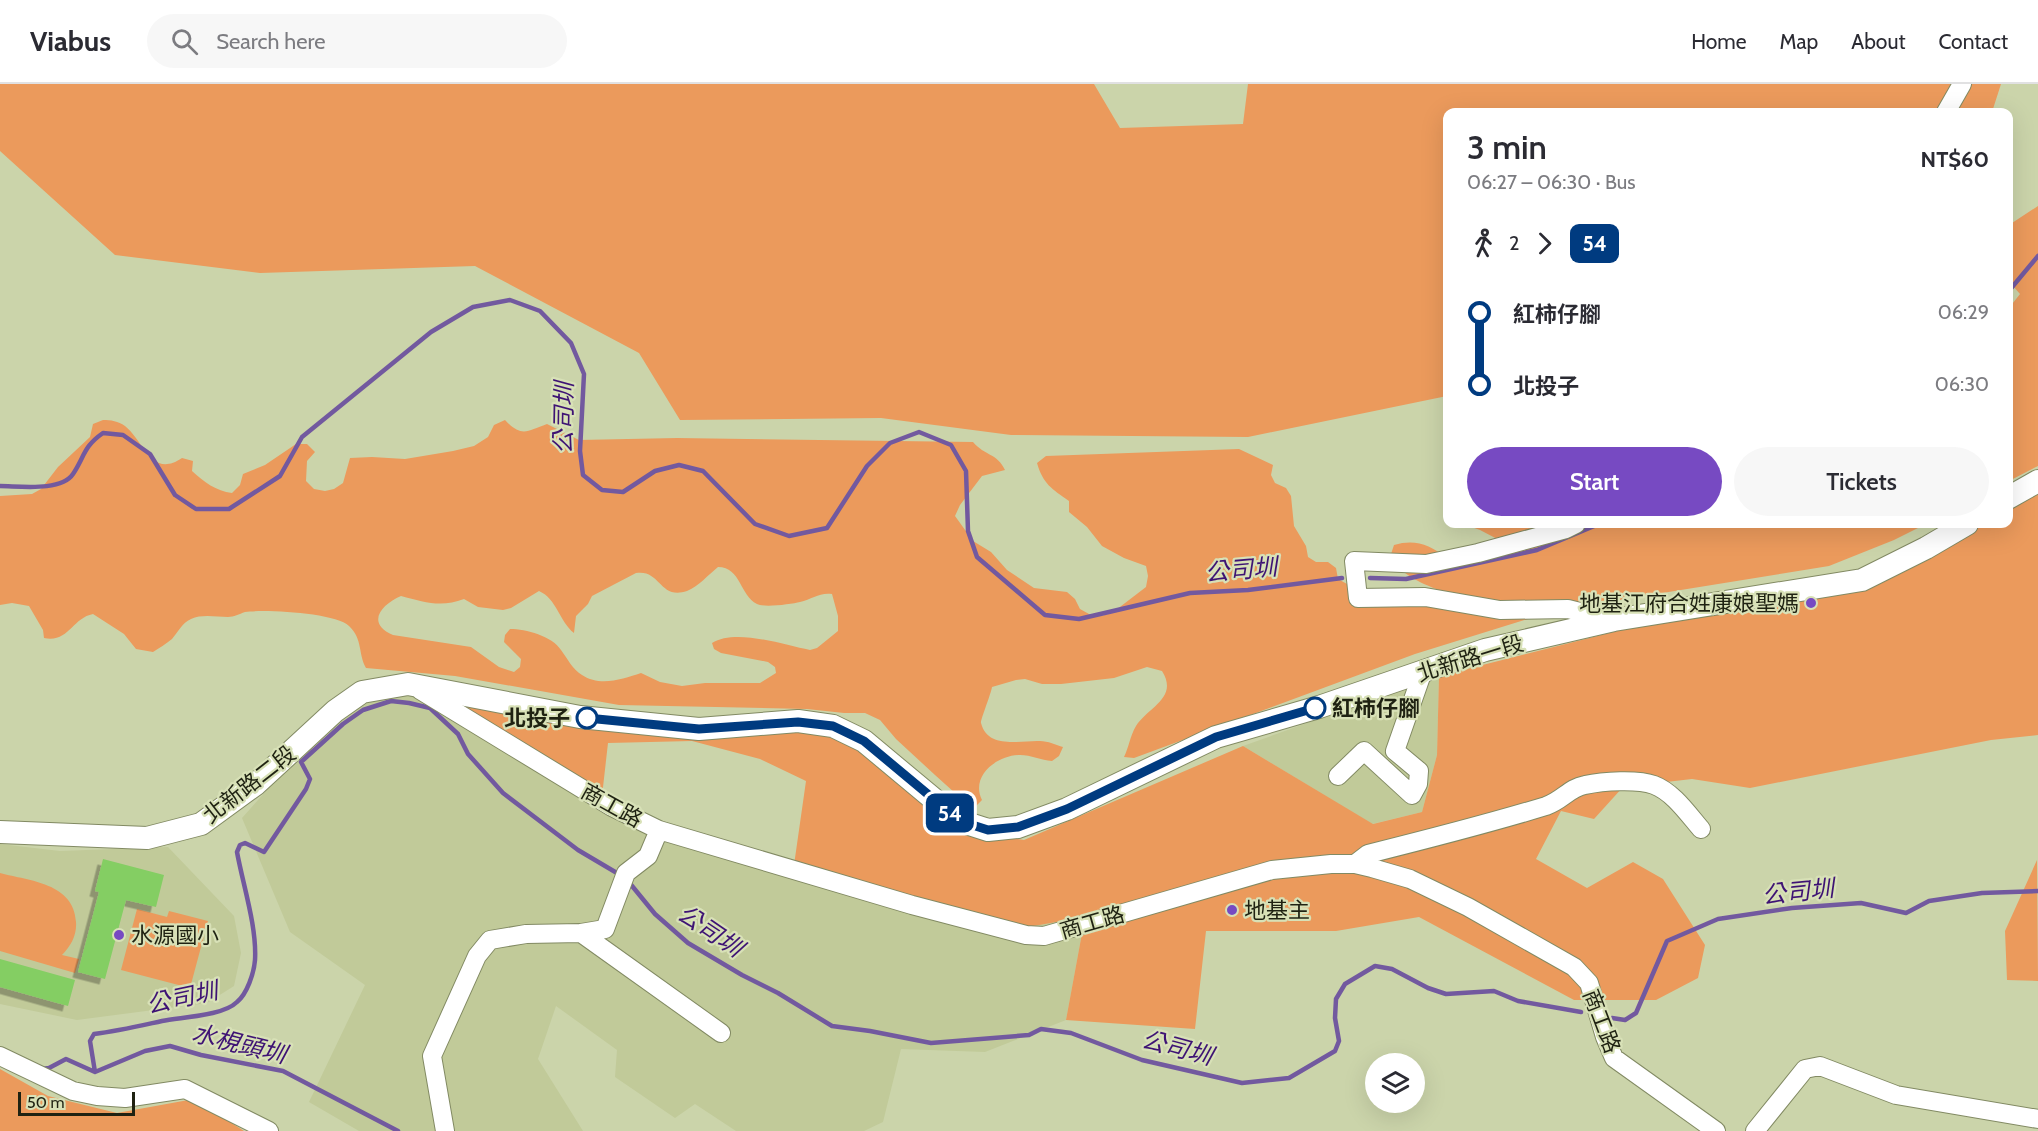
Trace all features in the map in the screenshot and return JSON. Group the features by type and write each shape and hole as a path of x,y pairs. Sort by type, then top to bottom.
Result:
{"main road":[{"path":"2013,495 2038,481"},
{"name":"北新路一段","path":"408,684 580,717 699,729 798,722 833,726 864,741 960,821 988,830 1018,827 1067,809 1216,737 1319,707 1485,650 1614,620 1862,580 1960,528"},
{"name":"北新路二段","path":"0,832 147,838 201,824 256,784 335,711 362,692 408,684"}],"street":[{"path":"1948,108 1962,84"},
{"path":"1568,528 1478,553 1426,564 1354,561 1358,598 1425,597 1500,610 1568,609 1614,620"},
{"path":"1338,776 1364,752 1412,795 1418,784 1419,771 1395,751 1423,671"},
{"name":"商工路","path":"408,684 612,807 658,830 912,905 1026,935 1044,936 1272,870 1355,864 1410,879 1468,907 1574,967 1589,983 1605,1037 1614,1058 1716,1131"},
{"path":"1355,864 1368,854 1477,828 1558,802 1572,789 1596,783 1633,782 1654,785 1669,794 1701,829"},
{"path":"446,1131 432,1056 477,956 490,940 526,934 581,933 605,929 623,880 648,856 658,830"},
{"path":"581,933 721,1033"},
{"path":"0,1056 73,1091 97,1096 125,1098 184,1089 251,1127 269,1131"},
{"path":"1755,1131 1805,1069 1820,1066 1896,1095 2038,1119"}],"shaded area":[{"path":"0,84 1094,84 1120,128 1243,124 1248,84 2001,84 1993,108 1443,108 1443,397 1248,437 1011,435 881,418 680,420 639,353 475,266 260,273 115,255 0,151"},
{"path":"2038,206 2038,466 2013,479 2013,303 2020,294 2013,286 2013,222"},
{"path":"103,420 120,423 132,433 155,461 163,464 182,458 193,461 192,471 201,479 215,488 232,493 240,485 243,474 265,465 296,444 307,444 315,452 307,461 306,481 314,489 325,491 334,489 343,483 350,458 405,459 474,446 488,437 494,425 505,420 520,431 529,431 547,424 579,440 677,438 973,442 995,457 1005,470 982,476 960,505 955,516 973,541 991,552 1007,570 1034,588 1067,592 1075,599 1080,609 1089,614 1101,616 1112,613 1146,587 1148,576 1146,566 1124,558 1102,546 1087,527 1069,512 1069,501 1049,485 1039,470 1037,463 1046,456 1239,449 1273,465 1271,475 1275,483 1286,488 1291,496 1294,526 1306,546 1308,557 1316,562 1328,562 1336,568 1338,579 1347,584 1359,586 1383,596 1444,592 1407,574 1395,564 1390,557 1394,545 1422,544 1446,558 1503,542 1474,528 1918,528 1829,566 1557,610 1415,654 1134,758 1124,757 1136,726 1164,695 1167,688 1162,671 1147,667 1114,678 1061,684 1042,684 1025,679 992,687 981,723 990,737 1006,742 1043,741 1063,747 1059,756 1052,761 1020,755 995,763 983,775 979,791 982,800 976,806 955,793 896,739 880,720 865,713 807,709 619,705 455,676 366,668 356,636 349,626 330,618 300,613 255,611 230,617 195,617 185,623 172,639 153,652 136,649 124,634 93,614 80,620 59,637 44,638 43,630 29,606 12,603 0,605 0,496 32,494 41,489 58,467 90,437 93,424","holes":["718,567 726,568 751,600 761,605 791,604 820,595 832,594 838,616 838,631 817,648 810,650 746,637 722,639 712,643 714,649 721,653 768,662 775,667 776,673 760,683 705,683 682,686 660,682 641,673 612,681 589,679 570,664 557,645 545,637 523,630 510,629 505,635 504,642 521,659 520,667 514,672 499,667 471,647 393,635 380,625 378,619 383,609 401,596 440,604 464,599 478,607 503,610 511,608 539,591 550,599 574,633 576,616 588,604 592,596 636,573 651,575 665,588 678,593 695,587"]},
{"path":"2038,489 2038,735 1991,740 1750,788 1692,779 1623,787 1594,819 1561,811 1536,859 1587,888 1633,862 1663,879 1705,945 1698,978 1656,1000 1574,1000 1419,917 1336,931 1206,931 1195,1029 1066,1020 1085,917 1022,928 794,865 806,781 760,759 692,741 608,743 602,796 410,689 841,732 959,829 1024,840 1243,746 1373,824 1422,812 1437,755 1439,676 1744,599 1866,582 1966,528 2013,528 2013,503"},
{"path":"1439,676 1437,755 1422,812 1372,824 1243,746"},
{"path":"410,689 602,796 677,829 794,865 1085,917 1066,1020 985,1052 901,1049 883,1122 864,1131 736,1131 695,1104 675,1118 615,1077 617,1050 556,1006 538,1059 583,1131 359,1131 309,1102 365,985 290,932 242,818 354,692"},
{"name":"水源國小","path":"0,844 60,851 168,847 234,916 241,953 234,986 207,1003 77,1020 0,1004"},
{"path":"2037,860 2038,981 2007,980 2005,931"},
{"path":"0,873 48,886 59,891 68,899 73,909 76,931 73,940 62,955 79,959 75,973 0,951"},
{"path":"137,909 167,917 169,911 208,921 190,988 121,970"},
{"path":"0,1069 48,1096 117,1113 194,1099 244,1131 0,1131"}],"building":[{"path":"103,859 164,875 156,907 126,900 105,979 78,972 99,892 95,891"},
{"path":"0,959 75,980 68,1006 0,987"}],"waterway":[{"name":"公司圳","path":"2013,286 2038,256"},
{"name":"公司圳","path":"0,486 39,487 67,480 96,438 103,433 123,435 150,454 175,495 196,509 229,509 280,476 302,437 431,332 473,307 510,300 540,311 571,343 584,374 580,451 583,475 602,490 623,492 655,471 679,465 703,471 755,524 789,536 827,528 867,466 890,443 919,432 951,445 966,471 968,531 977,557 1045,615 1079,619 1190,593 1248,590 1342,578"},
{"name":"公司圳","path":"1370,578 1406,579 1537,550 1589,528"},
{"name":"公司圳","path":"95,1072 90,1041 94,1034 212,1013 231,1007 241,998 252,977 255,947 252,920 237,852 240,845 245,843 264,852 306,789 310,779 301,762 343,724 363,710 391,701 430,708 458,734 468,754 503,793 578,850 622,876"},
{"name":"公司圳","path":"628,881 655,914 688,943 832,1026 931,1043 1029,1035 1041,1029 1071,1033 1142,1060 1242,1083 1289,1078 1335,1051 1339,1041 1335,1018 1336,999 1345,984 1375,966 1392,969 1428,988 1446,994 1494,991 1518,1001 1581,1012"},
{"name":"公司圳","path":"1612,1018 1625,1020 1636,1013 1667,941 1718,919 1792,908 1861,903 1906,913 1929,901 1982,893 2038,891"},
{"name":"水梘頭圳","path":"42,1069 66,1059 95,1072 145,1051 170,1046 201,1055 283,1071 398,1131"}],"bus line":[{"name":"54","path":"587,718 699,729 798,722 833,726 864,741 960,821 988,830 1018,827 1067,809 1216,737 1315,708"}],"place":[{"name":"地基江府合姓康娘聖媽","path":"1811,603"},
{"name":"紅柿仔腳","path":"1315,708"},
{"name":"北投子","path":"587,718"},
{"name":"地基主","path":"1232,910"},
{"name":"水源國小","path":"119,935"}]}
